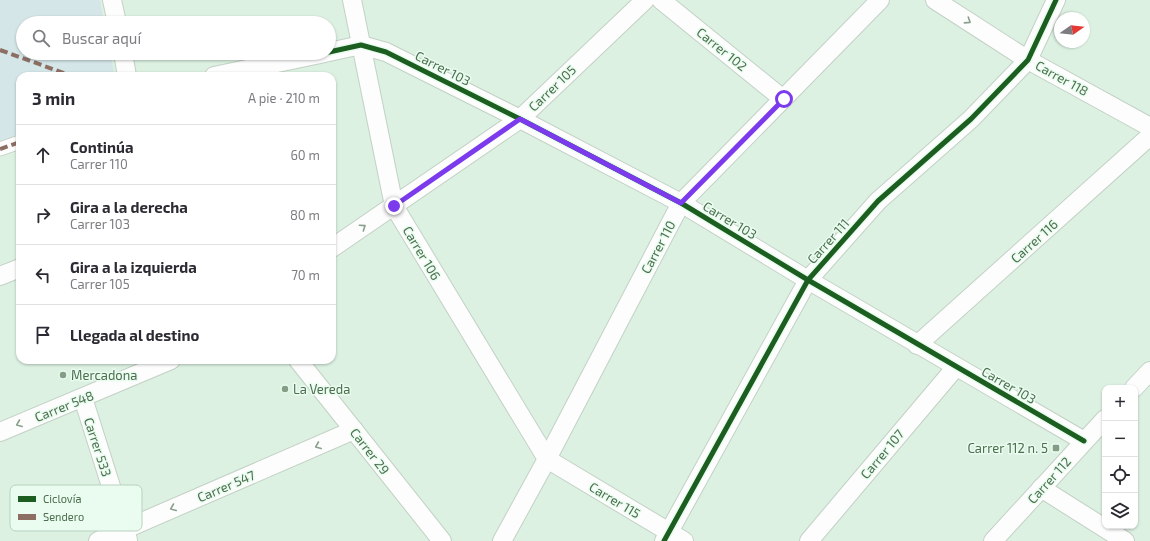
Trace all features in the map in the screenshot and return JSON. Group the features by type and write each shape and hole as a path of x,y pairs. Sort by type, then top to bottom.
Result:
{"street":[{"path":"112,0 115,16"},
{"name":"Carrer 106","path":"352,0 394,206 547,459"},
{"name":"Carrer 105","path":"336,245 520,119 645,0"},
{"name":"Carrer 102","path":"661,0 784,99"},
{"name":"Carrer 110","path":"502,541 547,459 681,203 880,0"},
{"name":"Carrer 118","path":"935,0 1028,60 1150,127"},
{"name":"Carrer 111","path":"666,537 808,280 878,201 971,119 1028,60 1056,0"},
{"name":"Carrer 103","path":"336,51 362,45 386,52 520,119 681,203 917,345 1084,441"},
{"path":"124,60 126,72"},
{"path":"233,72 291,60"},
{"name":"Carrer 116","path":"917,345 1150,136"},
{"path":"0,149 16,143"},
{"path":"0,276 16,270"},
{"name":"Carrer 548","path":"0,432 162,364"},
{"name":"Carrer 29","path":"301,364 442,541"},
{"name":"Carrer 107","path":"809,541 956,367"},
{"path":"1137,385 1150,371"},
{"name":"Carrer 533","path":"83,398 111,485"},
{"name":"Carrer 112","path":"993,541 1103,421"},
{"name":"Carrer 547","path":"142,528 354,430"},
{"name":"Carrer 115","path":"547,459 666,537 684,541"},
{"path":"1041,488 1125,541"},
{"name":"Carrer 547","path":"98,541 127,535"}],"shaded area":[{"path":"0,0 1150,0 1150,541 0,541"},
{"path":"0,0 100,0 103,16 16,16 16,60 112,60 114,72 16,72 16,141 0,147"}],"marked path":[{"path":"0,50 16,56"},
{"path":"28,60 61,72"},
{"path":"0,149 16,143"}],"cycle path":[{"path":"664,541 808,280 878,201 971,119 1028,60 1056,0"},
{"path":"336,50 361,45 386,52 520,119 681,203 808,280 1084,441"}],"place":[{"name":"Mercadona","path":"63,375"},
{"name":"La Vereda","path":"285,389"},
{"name":"Carrer 112 n. 5","path":"1056,448"}],"route":[{"path":"394,206 520,119 681,203 784,99"}]}
